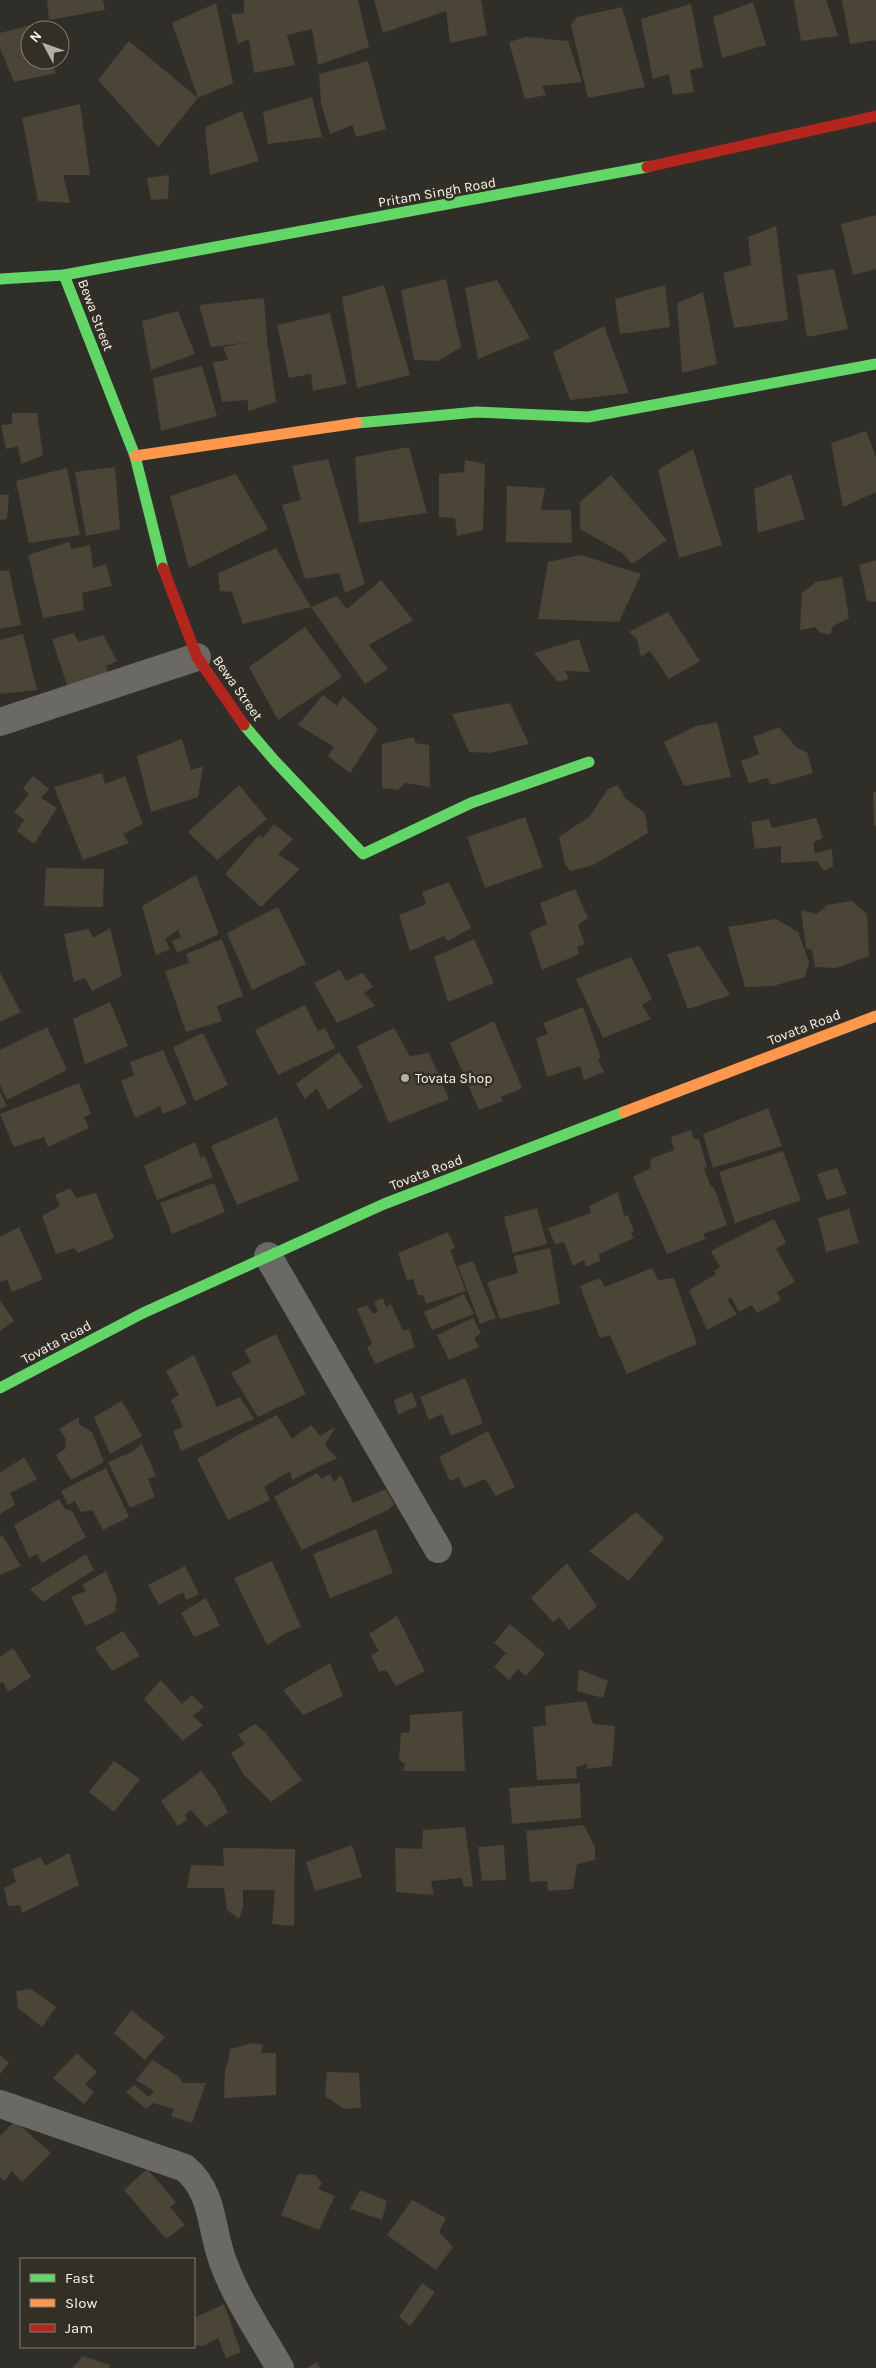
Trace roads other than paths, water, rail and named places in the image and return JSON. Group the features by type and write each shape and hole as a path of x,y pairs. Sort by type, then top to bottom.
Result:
{"street":[{"name":"Pritam Singh Road","path":"0,279 64,275 613,174 876,116"},
{"name":"Bewa Street","path":"64,275 135,456 158,556 197,657 239,720 363,854 471,803 589,762"},
{"path":"135,456 338,425 477,412 588,416 876,364"},
{"path":"0,722 197,657"},
{"name":"Tovata Road","path":"0,1388 143,1313 384,1204 876,1016"},
{"path":"268,1256 438,1549"},
{"path":"0,2104 185,2168 194,2176 202,2186 207,2198 222,2259 245,2306 280,2368"}],"place":[{"name":"Tovata Shop","path":"405,1078"}]}
